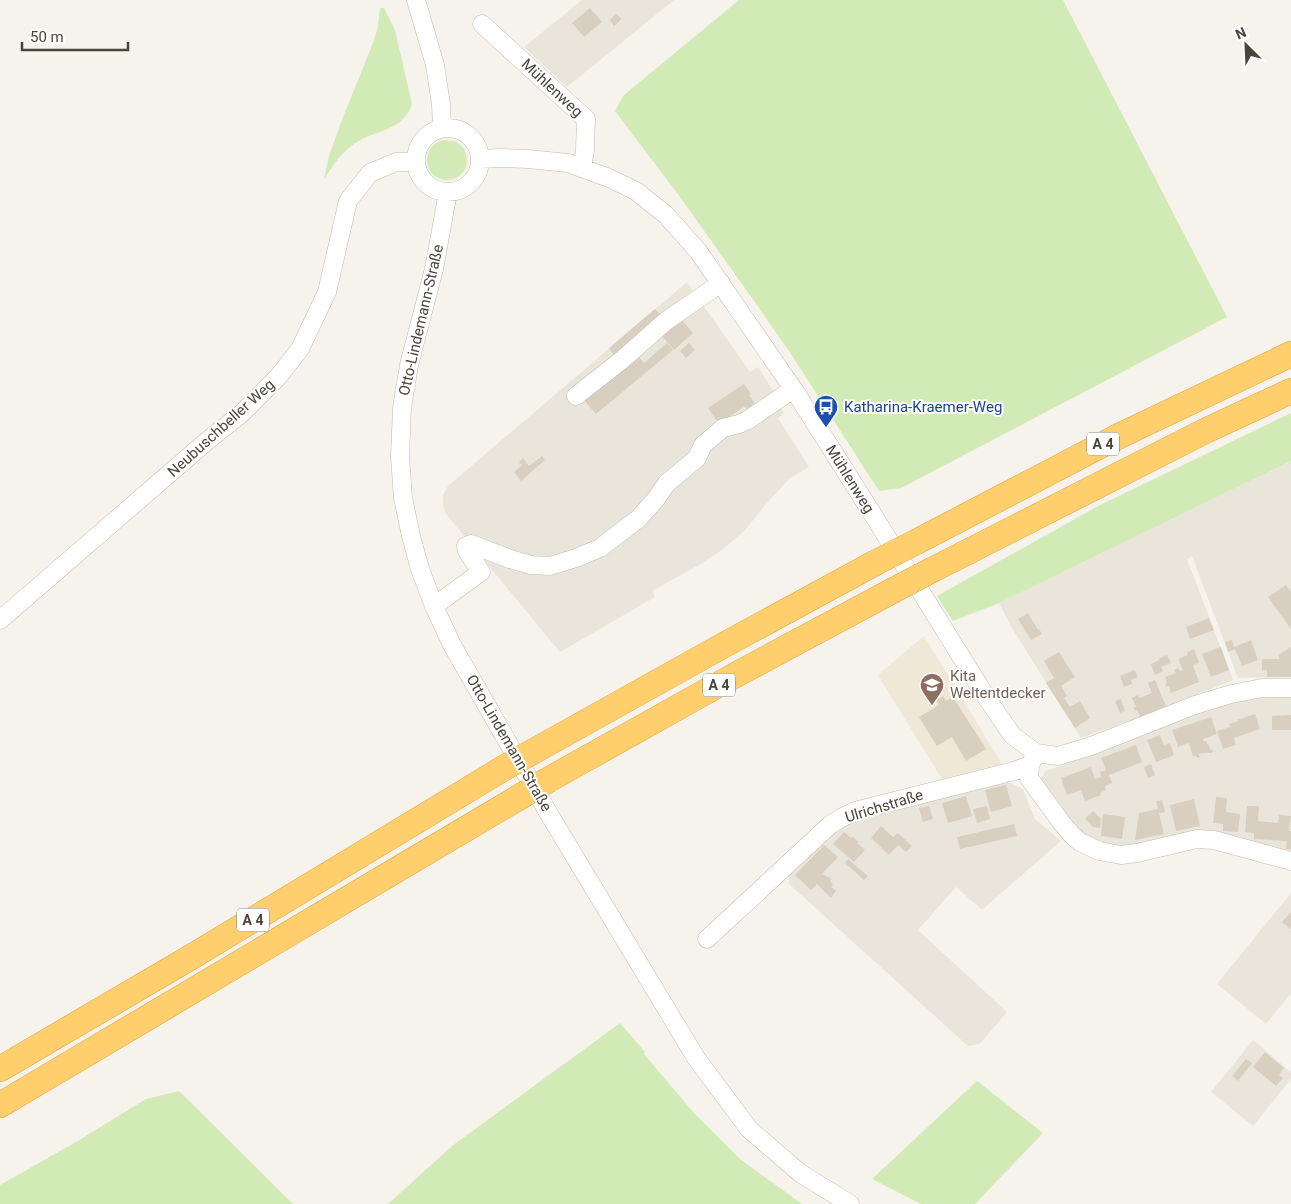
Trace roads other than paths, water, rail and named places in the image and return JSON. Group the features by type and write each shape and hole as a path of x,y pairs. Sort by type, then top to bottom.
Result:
{"highway":[{"name":"A 4","path":"0,1069 193,956 504,768 732,640 1119,436 1291,354"},
{"name":"A 4","path":"0,1104 522,795 742,672 934,568 1205,431 1291,391"}],"street":[{"path":"416,0 435,65 441,104 442,128"},
{"name":"Mühlenweg","path":"482,24 586,119 585,150 582,168"},
{"path":"442,128 460,130 468,135 475,142 479,150 480,159 474,178 467,186 448,192 438,190 423,180 416,162 420,144 433,131 442,128"},
{"name":"Mühlenweg","path":"480,159 528,159 568,163 610,178 636,191 666,215 698,251 793,389 988,700 1012,735 1033,759"},
{"name":"Neubuschbeller Weg","path":"0,620 207,441 241,414 278,377 300,349 327,292 348,201 370,173 396,162 416,162"},
{"name":"Otto-Lindemann-Straße","path":"448,192 434,269 409,364 402,408 400,457 403,498 411,536 420,569 434,606 452,645 549,814 696,1058 749,1129 800,1173 850,1204"},
{"path":"576,396 623,360 666,321 721,283"},
{"path":"434,606 481,572 467,551 466,546 471,544 530,565 550,566 600,548 638,519 667,483 697,458 703,445 723,428 748,420 793,389"},
{"path":"1291,688 1262,688 1231,694 1195,704 1091,746 1058,756 1033,759 1029,778 1072,835 1080,842 1099,851 1121,855 1196,839 1214,840 1291,861"},
{"name":"Ulrichstraße","path":"707,939 830,825 843,816 855,811 1014,770 1033,759"}],"place":[{"name":"Katharina-Kraemer-Weg","path":"826,428"},
{"name":"Kita Weltentdecker","path":"932,706"}]}
